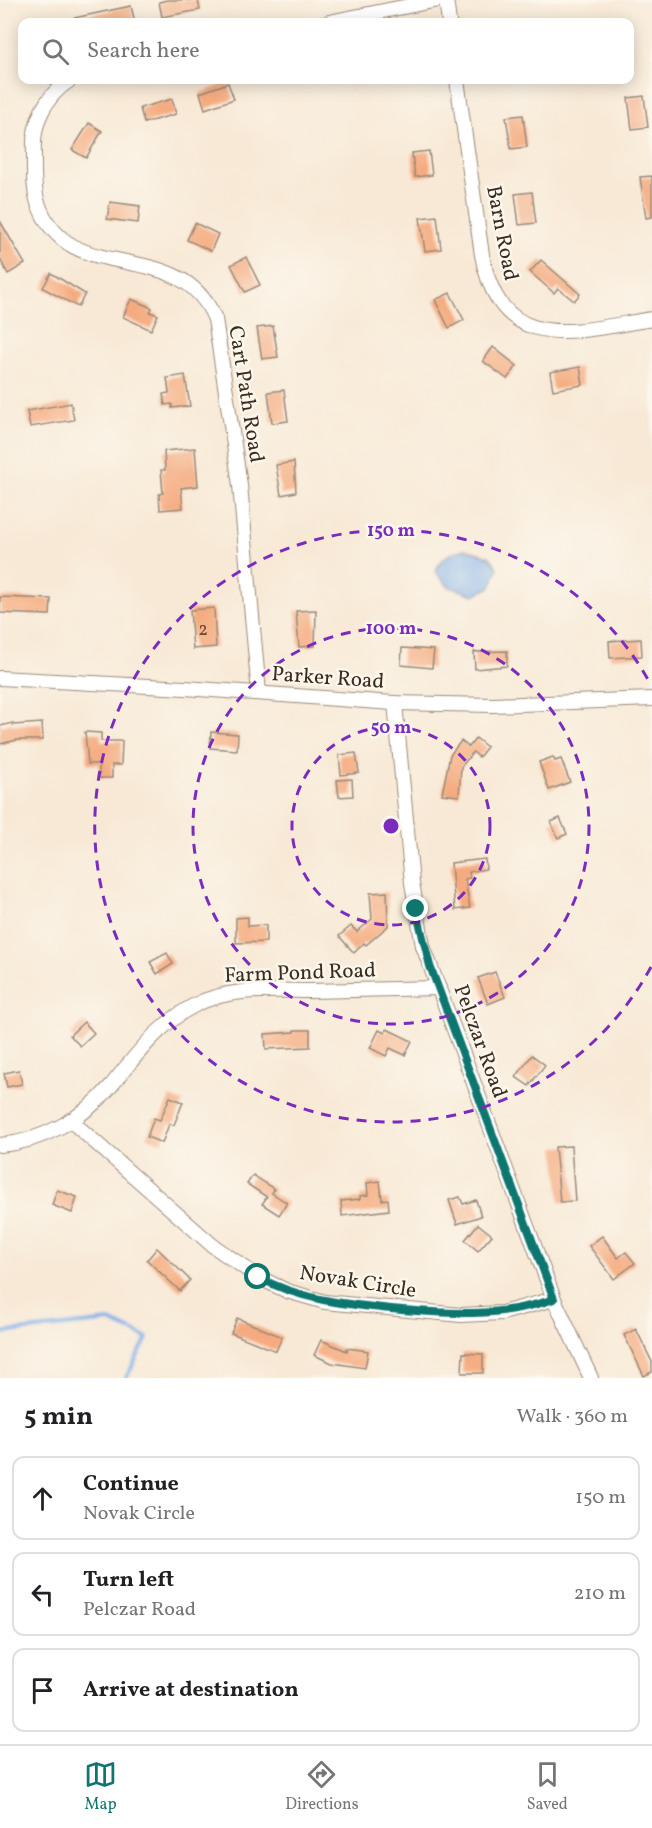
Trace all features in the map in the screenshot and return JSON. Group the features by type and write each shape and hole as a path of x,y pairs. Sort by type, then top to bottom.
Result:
{"street":[{"path":"349,18 438,0"},
{"path":"446,0 448,18"},
{"name":"Cart Path Road","path":"65,84 51,96 35,129 33,141 36,190 43,215 57,234 82,251 163,270 185,280 203,297 214,320 241,495 259,693"},
{"name":"Barn Road","path":"458,84 482,255 490,288 498,303 524,324 551,331 579,330 652,319"},
{"name":"Parker Road","path":"0,678 395,703 504,705 652,699"},
{"name":"Pelczar Road","path":"395,703 418,927 554,1299 591,1378"},
{"name":"Farm Pond Road","path":"0,1145 40,1136 92,1106 138,1051 168,1022 210,998 250,992 439,988"},
{"name":"Novak Circle","path":"70,1120 236,1263 287,1291 325,1302 461,1315 502,1312 554,1299"}],"water":[{"path":"466,549 490,557 498,568 491,587 474,595 448,586 436,572 443,559"}],"building":[{"path":"198,0 200,10 162,17 159,2"},
{"path":"131,6 134,18 74,18"},
{"path":"228,84 234,99 205,109 200,93"},
{"path":"644,96 648,127 632,129 628,98"},
{"path":"172,99 176,114 144,123 140,108"},
{"path":"523,115 527,147 511,149 506,117"},
{"path":"89,123 102,131 86,158 72,150"},
{"path":"429,151 432,175 415,177 412,153"},
{"path":"652,176 652,217 646,218 640,177"},
{"path":"532,192 536,223 519,225 515,194"},
{"path":"110,202 140,206 138,223 107,219"},
{"path":"437,216 441,249 425,251 420,218"},
{"path":"0,221 25,264 8,274 0,259"},
{"path":"195,223 218,234 211,251 187,240"},
{"path":"246,257 260,285 245,292 231,265"},
{"path":"541,260 580,294 574,301 558,288 554,293 530,272"},
{"path":"51,273 85,294 78,307 43,288"},
{"path":"450,293 464,320 449,328 435,300"},
{"path":"131,299 152,308 150,312 158,315 151,330 123,317"},
{"path":"273,326 278,357 262,359 257,328"},
{"path":"493,347 517,366 507,379 483,361"},
{"path":"580,367 583,385 553,390 550,372"},
{"path":"185,375 190,406 172,408 172,404 165,405 163,394 169,393 167,378"},
{"path":"284,390 288,421 272,423 268,392"},
{"path":"71,403 74,420 30,427 27,411"},
{"path":"195,448 198,486 181,488 183,508 160,510 159,494 163,493 161,470 165,470 164,451"},
{"path":"294,462 296,492 281,495 276,465"},
{"path":"0,597 51,599 50,615 0,613"},
{"path":"214,608 216,647 193,649 190,610"},
{"path":"316,610 315,646 299,647 296,611"},
{"path":"641,639 642,656 610,658 609,641"},
{"path":"402,648 434,650 432,668 401,665"},
{"path":"507,651 507,666 475,669 474,652"},
{"path":"13,723 13,725 42,723 43,740 17,740 0,744 0,726"},
{"path":"85,732 101,733 101,741 122,741 121,765 112,765 112,778 99,778 99,764 88,764"},
{"path":"211,732 238,734 237,750 210,748"},
{"path":"476,738 487,747 479,757 473,752 461,767 459,796 442,794 450,755 461,741 469,747"},
{"path":"356,753 359,773 341,775 339,755"},
{"path":"553,757 555,761 561,759 570,782 549,790 539,762"},
{"path":"352,779 353,796 339,797 337,780"},
{"path":"560,818 567,834 558,838 551,822"},
{"path":"485,859 486,869 469,872 470,878 465,879 470,908 455,910 451,863"},
{"path":"387,892 388,926 354,953 339,936 351,926 357,932 372,919 370,893"},
{"path":"248,917 248,926 266,925 266,942 236,943 236,918"},
{"path":"167,953 173,964 157,974 150,962"},
{"path":"495,972 505,997 488,1004 478,978"},
{"path":"84,1022 94,1033 80,1046 70,1035"},
{"path":"387,1029 412,1041 405,1055 390,1048 386,1056 370,1048 379,1030 385,1033"},
{"path":"294,1030 310,1030 310,1047 266,1049 265,1034 294,1032"},
{"path":"532,1055 545,1065 529,1086 516,1077"},
{"path":"19,1070 22,1084 7,1087 4,1073"},
{"path":"170,1097 183,1102 174,1125 169,1124 162,1143 147,1137 154,1118 160,1120"},
{"path":"571,1146 575,1201 560,1202 555,1147"},
{"path":"253,1175 274,1189 272,1193 287,1203 279,1215 262,1204 267,1197 247,1184"},
{"path":"380,1181 382,1200 388,1199 389,1210 342,1216 341,1201 360,1199 360,1196 368,1195 367,1183"},
{"path":"57,1190 77,1197 72,1213 52,1205"},
{"path":"460,1197 463,1204 476,1200 481,1216 457,1224 449,1200"},
{"path":"478,1224 492,1235 478,1251 465,1240"},
{"path":"602,1236 618,1258 626,1252 635,1263 614,1279 589,1246"},
{"path":"157,1248 190,1280 180,1291 147,1260"},
{"path":"237,1318 282,1337 276,1351 231,1333"},
{"path":"636,1329 652,1362 652,1372 644,1376 624,1335"},
{"path":"321,1340 347,1351 347,1348 368,1351 365,1368 332,1363 314,1355"},
{"path":"463,1353 483,1354 483,1373 462,1373"}],"waterway":[{"path":"0,1333 110,1321 147,1338 126,1378"}],"route":[{"path":"258,1277 287,1291 325,1302 420,1312 461,1315 502,1312 532,1307 554,1299 430,966 418,927 416,909"}]}
